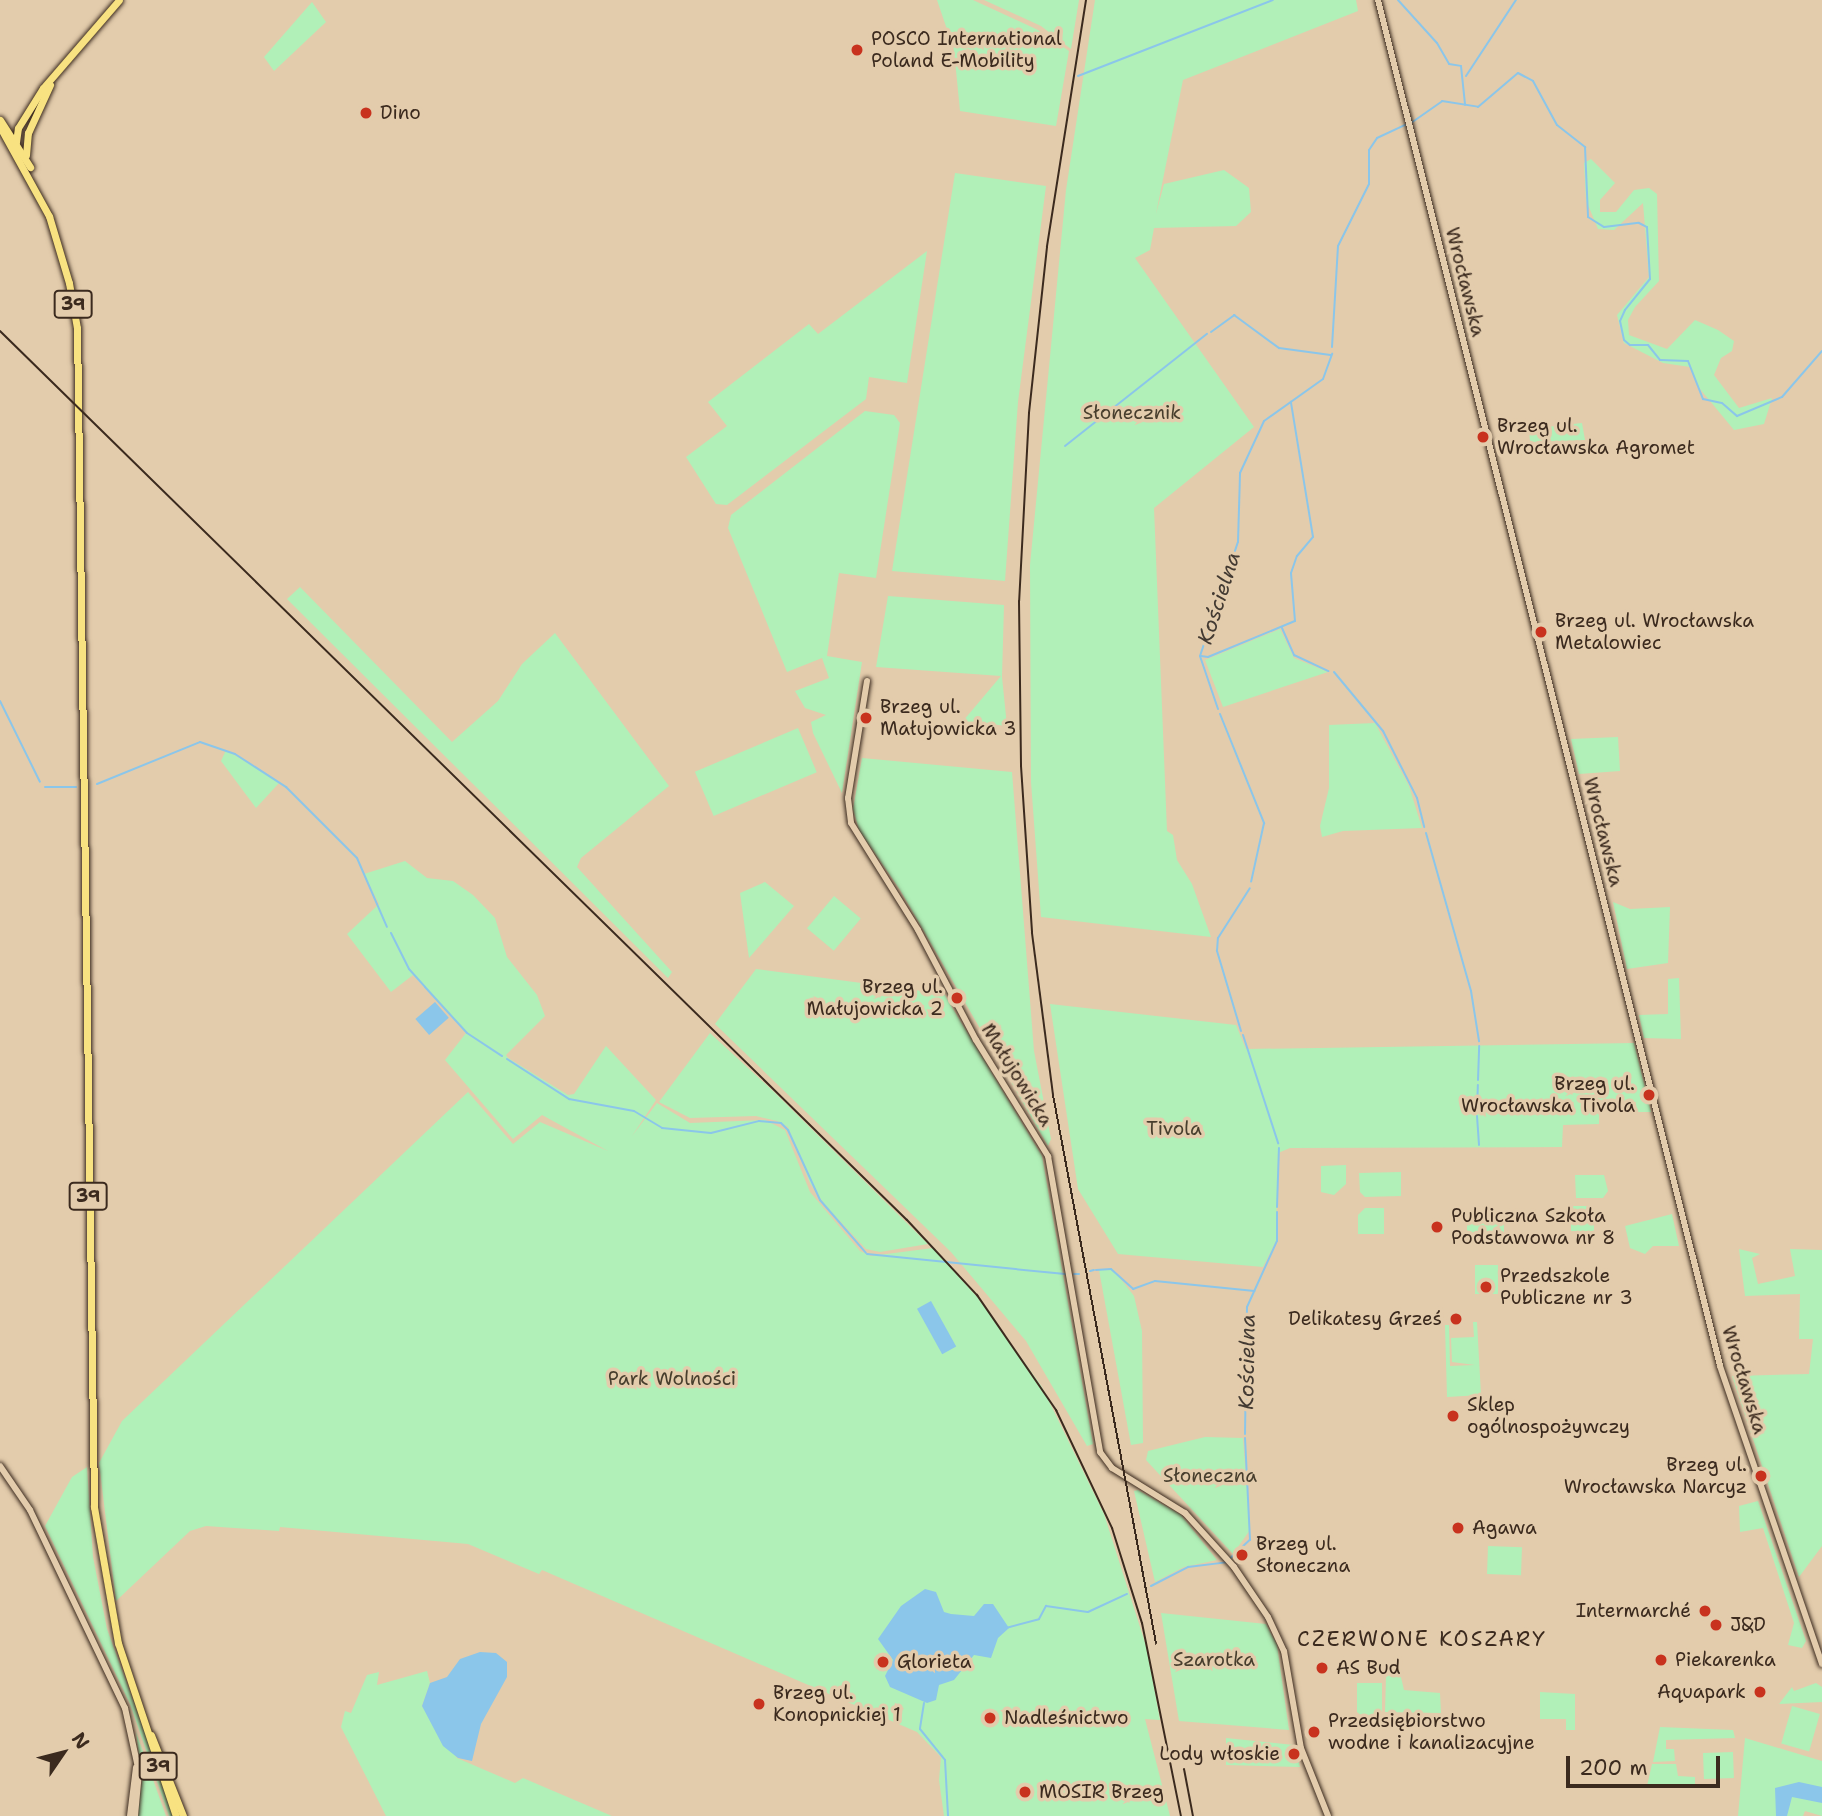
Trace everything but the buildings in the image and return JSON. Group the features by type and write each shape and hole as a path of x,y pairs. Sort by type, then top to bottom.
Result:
{"main road":[{"path":"15,151 26,114 61,66 118,0"},
{"path":"28,163 27,136 61,66"},
{"path":"1,123 13,124 26,114"},
{"name":"39","path":"1,123 49,216"},
{"name":"39","path":"1,123 16,141 28,163 49,216 69,283 80,356 94,1497 109,1609 142,1716 181,1815"},
{"path":"5,135 16,141"},
{"path":"16,141 27,136"}],"street":[{"name":"Wrocławska","path":"1378,0 1720,1366 1822,1664"},
{"name":"Małujowicka","path":"867,681 848,798 851,824 918,930 985,1057 1044,1148 1100,1452 1112,1468 1185,1513 1228,1560 1280,1639 1298,1738 1328,1816"},
{"path":"0,1466 30,1510 129,1718 137,1762 133,1816"}],"green space":[{"path":"937,0 973,0 1038,30 1069,51 1056,126 960,111 954,50"},
{"path":"984,0 1079,0 1071,49 1041,26"},
{"name":"Słonecznik","path":"1095,0 1356,0 1358,11 1183,80 1156,214 1164,184 1224,170 1249,188 1251,212 1236,226 1154,228 1150,250 1135,258 1254,427 1154,508 1167,831 1173,835 1177,860 1192,884 1211,937 1041,917 1031,782 1030,565 1066,190"},
{"path":"312,2 326,22 274,71 264,57"},
{"path":"1591,159 1615,183 1600,200 1600,212 1616,212 1634,190 1649,188 1657,194 1659,281 1635,307 1628,320 1629,335 1667,349 1695,320 1718,330 1734,341 1732,351 1721,358 1714,375 1739,408 1772,398 1764,424 1734,430 1700,389 1690,367 1663,363 1624,343 1617,315 1649,277 1643,203 1614,230 1598,229 1586,200 1584,163"},
{"path":"955,173 1046,186 1018,402 1005,581 892,571"},
{"path":"927,251 907,383 869,377 866,399 727,505 716,504 686,457 727,426 708,402 809,324 818,334"},
{"path":"865,411 894,415 900,423 876,578 839,573 827,656 862,662 842,793 813,733 811,722 826,715 805,708 795,691 829,678 822,658 787,672 728,528 731,515"},
{"path":"1582,423 1585,440 1530,442 1529,429"},
{"path":"300,587 452,742 498,701 522,664 555,633 669,786 581,858 577,867 672,972 668,978 287,599"},
{"path":"888,596 1004,605 1002,677 1007,726 963,721 1001,676 876,667"},
{"path":"1280,629 1294,658 1328,672 1223,707 1205,660"},
{"path":"1375,723 1409,786 1422,828 1343,831 1322,837 1320,826 1329,788 1329,725"},
{"path":"798,728 817,772 714,816 695,772"},
{"path":"1618,737 1620,771 1579,774 1571,739"},
{"path":"226,750 280,782 256,808 221,761"},
{"path":"862,758 1012,772 1034,1051 1051,1139 1048,1146 900,890 859,830 853,809"},
{"name":"Park Wolności","path":"405,861 427,878 453,881 473,895 495,918 507,957 537,995 545,1016 506,1055 508,1058 568,1095 574,1094 606,1046 656,1100 632,1136 657,1103 690,1123 765,1120 785,1130 810,1192 860,1251 871,1256 933,1248 978,1298 1042,1387 1104,1514 1147,1649 1160,1720 1145,1719 1170,1816 944,1816 939,1780 941,1757 917,1732 542,1570 539,1574 468,1544 280,1527 279,1531 206,1526 190,1531 116,1601 99,1463 122,1421 468,1092 513,1144 540,1122 608,1151 542,1115 513,1139 445,1060 466,1033 413,975 391,992 347,934 379,904 364,874"},
{"path":"765,882 794,906 749,958 740,893"},
{"path":"834,896 861,918 834,951 807,928"},
{"path":"1613,902 1630,909 1670,907 1668,963 1627,969"},
{"path":"756,969 944,994 1042,1156 1093,1444 1087,1446 1026,1341 951,1252 715,1024"},
{"path":"1679,978 1681,1039 1644,1038 1639,1015 1668,1014 1668,979"},
{"name":"Tivola","path":"1050,1004 1236,1025 1246,1049 1634,1043 1651,1112 1599,1112 1599,1124 1563,1125 1562,1147 1290,1148 1278,1153 1276,1241 1263,1267 1118,1254 1078,1189"},
{"path":"710,1033 773,1091 928,1244 880,1252 866,1249 825,1205 810,1183 788,1127 777,1121 756,1116 690,1118 659,1102"},
{"path":"1346,1165 1346,1184 1334,1195 1321,1192 1321,1166"},
{"path":"1401,1172 1401,1196 1365,1197 1360,1192 1359,1173"},
{"path":"1575,1175 1604,1175 1608,1191 1603,1198 1576,1198"},
{"path":"1571,1206 1594,1206 1594,1231 1571,1231"},
{"path":"1365,1208 1384,1208 1384,1234 1358,1234 1358,1215"},
{"path":"1467,1212 1504,1212 1504,1233 1467,1233"},
{"path":"1672,1214 1679,1246 1653,1246 1645,1254 1630,1248 1625,1226"},
{"path":"1739,1249 1760,1254 1752,1258 1758,1284 1795,1276 1790,1249 1822,1250 1822,1546 1799,1577 1732,1376 1809,1374 1813,1339 1799,1339 1800,1294 1745,1296"},
{"path":"1475,1265 1498,1265 1498,1294 1475,1294"},
{"path":"1113,1269 1134,1296 1142,1331 1143,1443 1131,1445 1099,1270"},
{"path":"1473,1322 1477,1322 1481,1395 1447,1397 1445,1325 1449,1325 1450,1366 1475,1365 1452,1362 1451,1338 1474,1337"},
{"name":"Słoneczna","path":"1205,1437 1243,1438 1250,1530 1233,1554 1146,1460 1148,1451"},
{"path":"87,1467 93,1557 107,1629 175,1816 169,1816 130,1704 45,1526 72,1477"},
{"path":"1138,1490 1181,1515 1217,1560 1184,1567 1155,1582 1134,1491"},
{"path":"1758,1501 1806,1641 1802,1648 1788,1645 1794,1623 1763,1528 1740,1532 1739,1506"},
{"path":"1488,1546 1522,1547 1521,1575 1487,1574"},
{"name":"Szarotka","path":"1161,1613 1266,1624 1277,1645 1289,1730 1179,1721"},
{"path":"427,1671 430,1683 422,1706 457,1758 515,1783 523,1778 612,1816 386,1816 341,1727 345,1711 351,1713 367,1675 379,1672 377,1685"},
{"path":"1400,1673 1404,1690 1440,1693 1441,1713 1385,1712 1386,1676"},
{"path":"1357,1683 1382,1683 1382,1714 1377,1720 1367,1720 1357,1712"},
{"path":"1816,1683 1822,1687 1822,1702 1779,1704 1792,1687 1794,1691"},
{"path":"1540,1692 1575,1694 1575,1730 1566,1730 1566,1719 1540,1719"},
{"path":"1792,1706 1820,1714 1809,1751 1781,1743"},
{"path":"1660,1727 1733,1730 1735,1738 1666,1740 1666,1749 1674,1749 1675,1761 1653,1762"},
{"path":"136,1732 166,1816 138,1816 142,1780"},
{"path":"1226,1738 1294,1745 1300,1767 1226,1765"},
{"path":"1745,1738 1822,1761 1822,1816 1805,1811 1803,1816 1738,1816"},
{"path":"1733,1752 1734,1778 1704,1779 1703,1753"},
{"path":"1652,1764 1676,1764 1678,1776 1695,1777 1695,1785 1647,1786"}],"water":[{"path":"435,1002 449,1018 429,1035 415,1019"},
{"path":"931,1301 956,1346 942,1354 917,1309"},
{"path":"925,1589 936,1592 944,1612 951,1614 974,1616 984,1604 993,1604 1009,1628 998,1638 991,1658 974,1655 954,1680 939,1685 936,1700 927,1703 890,1687 885,1676 893,1660 878,1639 901,1606"},
{"path":"480,1652 496,1653 507,1662 507,1677 481,1724 472,1761 458,1758 443,1746 422,1706 430,1683 447,1677 460,1659"},
{"path":"1799,1782 1822,1787 1822,1803 1792,1797 1787,1816 1776,1816 1775,1788"}],"waterway":[{"path":"1078,76 1273,0"},
{"path":"1398,0 1437,43 1449,64 1461,66 1465,105"},
{"path":"1466,76 1516,0"},
{"name":"Kościelna","path":"1411,123 1442,101 1478,107 1518,73 1533,81 1557,125 1585,147 1588,217 1604,227 1639,223 1647,227 1650,279 1625,310 1620,321 1624,340 1630,345 1648,345 1660,360 1688,361 1703,399 1722,403 1737,416 1782,397 1822,351"},
{"name":"Kościelna","path":"1332,347 1338,246 1369,184 1369,150 1377,138 1405,125"},
{"path":"1211,332 1234,315 1279,348 1331,355"},
{"path":"1065,446 1207,334"},
{"name":"Kościelna","path":"1218,709 1200,656 1238,542 1240,473 1264,421 1323,379 1332,354"},
{"path":"1201,656 1208,657 1295,621 1291,573 1297,556 1313,537 1291,402"},
{"path":"1282,628 1294,655 1329,671"},
{"path":"1334,672 1383,731 1417,798 1424,827"},
{"path":"0,701 40,782"},
{"name":"Kościelna","path":"1220,714 1264,823 1251,882"},
{"path":"97,784 200,742 235,754 286,787 357,858 387,927"},
{"path":"45,787 76,787"},
{"path":"1426,833 1471,991 1479,1041"},
{"name":"Kościelna","path":"1241,1031 1217,951 1218,938 1250,888"},
{"path":"391,933 409,969 425,987 467,1033 502,1056"},
{"name":"Kościelna","path":"1243,1035 1278,1143"},
{"path":"1478,1080 1479,1046"},
{"path":"507,1059 569,1099 634,1111 662,1128 711,1133 759,1121 781,1123 788,1130 820,1200 866,1253"},
{"path":"1477,1110 1478,1085"},
{"path":"1477,1116 1479,1145"},
{"name":"Kościelna","path":"1277,1207 1279,1148"},
{"name":"Kościelna","path":"1245,1434 1247,1307 1277,1241 1277,1212"},
{"path":"867,1254 1065,1274"},
{"path":"1096,1270 1111,1269 1133,1289 1155,1281 1255,1291"},
{"path":"1090,1271 1094,1270"},
{"path":"1074,1274 1079,1274"},
{"name":"Kościelna","path":"1151,1586 1188,1567 1226,1562 1250,1540 1245,1438"},
{"name":"Kościelna","path":"1006,1628 1039,1619 1046,1606 1088,1612 1127,1594"},
{"name":"Kościelna","path":"924,1703 920,1729 945,1760 948,1816"}],"railway":[{"path":"1086,0 1047,247 1029,413 1019,601 1021,766 1032,933 1053,1095 1156,1643"},
{"path":"0,331 907,1220 977,1295 1056,1410 1112,1528 1142,1623 1181,1816"},
{"path":"1184,1769 1193,1816"}],"place":[{"name":"POSCO International Poland E-Mobility","path":"857,50"},
{"name":"Dino","path":"366,113"},
{"name":"Brzeg ul. Wrocławska Agromet","path":"1483,437"},
{"name":"Brzeg ul. Wrocławska Metalowiec","path":"1541,632"},
{"name":"Brzeg ul. Małujowicka 3","path":"866,718"},
{"name":"Brzeg ul. Małujowicka 2","path":"957,998"},
{"name":"Brzeg ul. Wrocławska Tivola","path":"1649,1095"},
{"name":"Publiczna Szkoła Podstawowa nr 8","path":"1437,1227"},
{"name":"Przedszkole Publiczne nr 3","path":"1486,1287"},
{"name":"Delikatesy Grześ","path":"1456,1319"},
{"name":"Sklep ogólnospożywczy","path":"1453,1416"},
{"name":"Brzeg ul. Wrocławska Narcyz","path":"1761,1476"},
{"name":"Agawa","path":"1458,1528"},
{"name":"Brzeg ul. Słoneczna","path":"1242,1555"},
{"name":"Intermarché","path":"1705,1611"},
{"name":"J&D","path":"1716,1625"},
{"name":"Piekarenka","path":"1661,1660"},
{"name":"Glorieta","path":"883,1662"},
{"name":"AS Bud","path":"1322,1668"},
{"name":"Aquapark","path":"1760,1692"},
{"name":"Brzeg ul. Konopnickiej 1","path":"759,1704"},
{"name":"Nadleśnictwo","path":"990,1718"},
{"name":"Przedsiębiorstwo wodne i kanalizacyjne","path":"1314,1732"},
{"name":"Lody włoskie","path":"1294,1754"},
{"name":"MOSIR Brzeg","path":"1025,1792"}],"district":[{"name":"CZERWONE KOSZARY","path":"1422,1639"}]}
